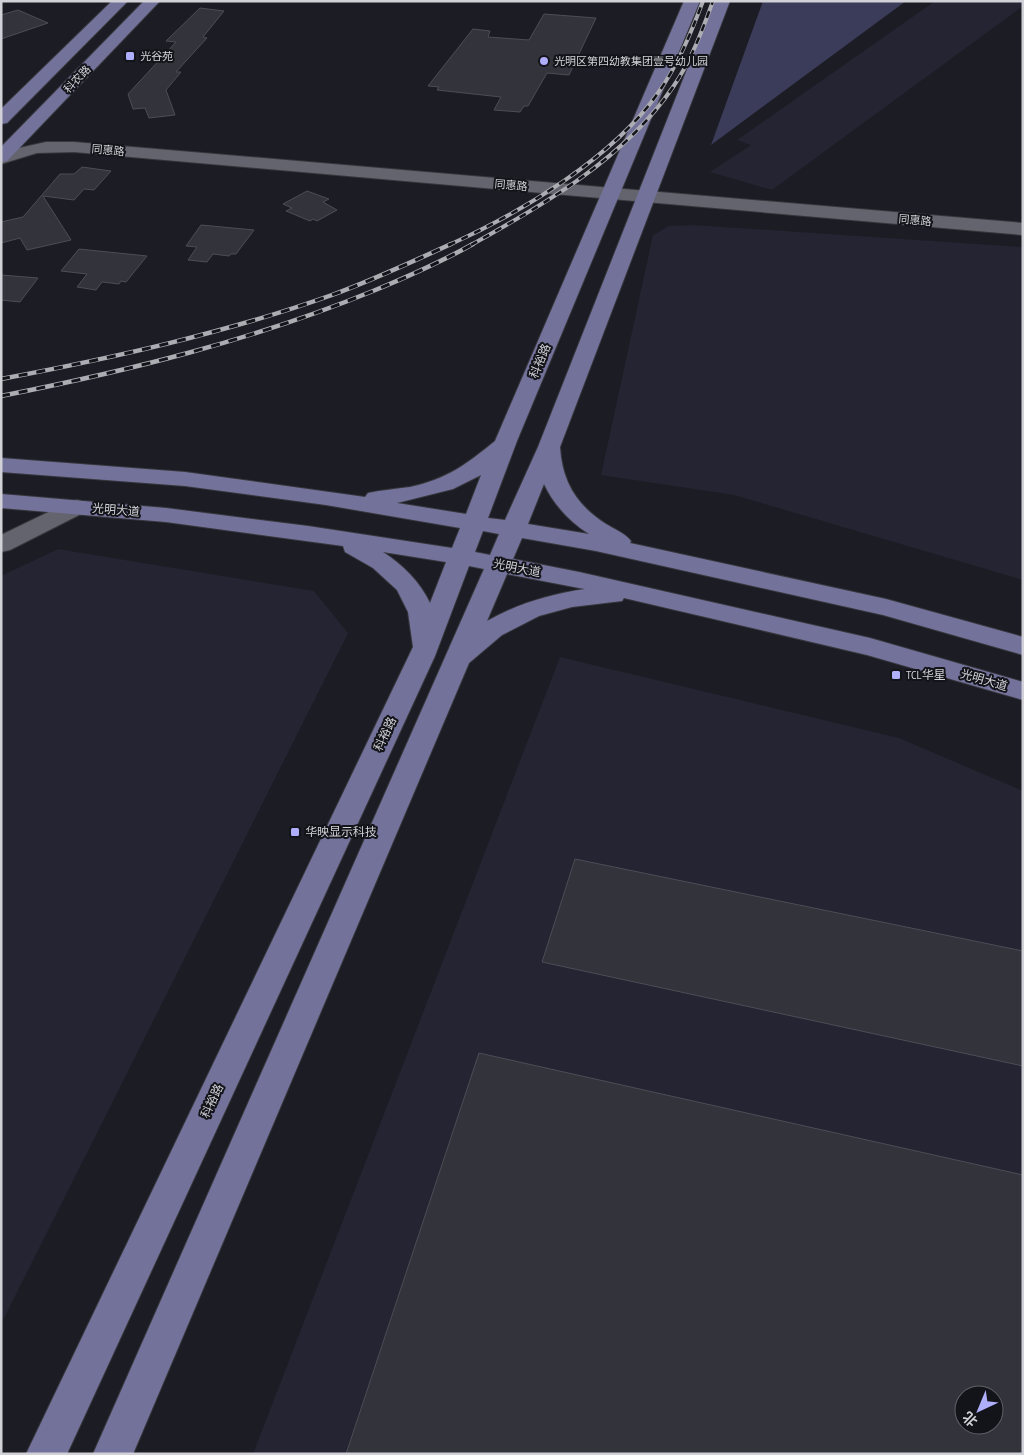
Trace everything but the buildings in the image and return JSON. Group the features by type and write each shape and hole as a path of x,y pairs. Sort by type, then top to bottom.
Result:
{"main road":[{"name":"科农路","path":"3,117 121,1"},
{"name":"科农路","path":"1,158 153,1"},
{"name":"科裕路","path":"46,1454 422,656 506,441 692,1"},
{"path":"113,1454 548,447 722,1"},
{"path":"326,498 387,498 443,484 474,470 492,456 506,441"},
{"path":"548,447 550,471 554,483 560,495 582,518 604,533 630,546 670,559"},
{"path":"1,465 185,479 326,498 596,543 886,607 1023,646"},
{"name":"光明大道","path":"1,501 166,515 308,533 461,557 656,597 870,646 1023,691"},
{"path":"308,533 361,550 376,558 401,578 417,601 422,614 424,642 422,656"},
{"path":"454,666 465,652 492,630 526,612 566,600 611,595 656,597"}],"street":[{"name":"同惠路","path":"39,118 38,124 48,132 80,141 612,190"},
{"name":"同惠路","path":"1,158 33,148 61,146 1023,222"},
{"name":"同惠路","path":"648,193 1023,229"},
{"path":"1,545 77,507"}],"shaded area":[{"path":"763,1 906,1 711,145"},
{"path":"935,1 1023,1 1023,6 772,190 710,172 751,145 737,140"},
{"path":"693,225 1023,247 1023,580 734,495 601,475 653,235 669,226"},
{"path":"58,549 314,591 348,633 1,1324 1,576"},
{"path":"560,657 899,738 1023,791 1023,1454 253,1454"}],"railway":[{"path":"449,245 477,232 534,200 591,161 616,140 639,117 672,71 684,49 703,1"},
{"path":"471,245 555,196 607,158 631,136 653,113 673,87 696,46 713,1"},
{"path":"1,379 127,353 210,333 292,309 392,271 451,244"},
{"path":"1,396 143,365 282,325 386,286 473,244"}],"place":[{"name":"光谷苑","path":"130,56"},
{"name":"光明区第四幼教集团壹号幼儿园","path":"544,61"},
{"name":"TCL华星","path":"896,675"},
{"name":"华映显示科技","path":"295,832"}]}
